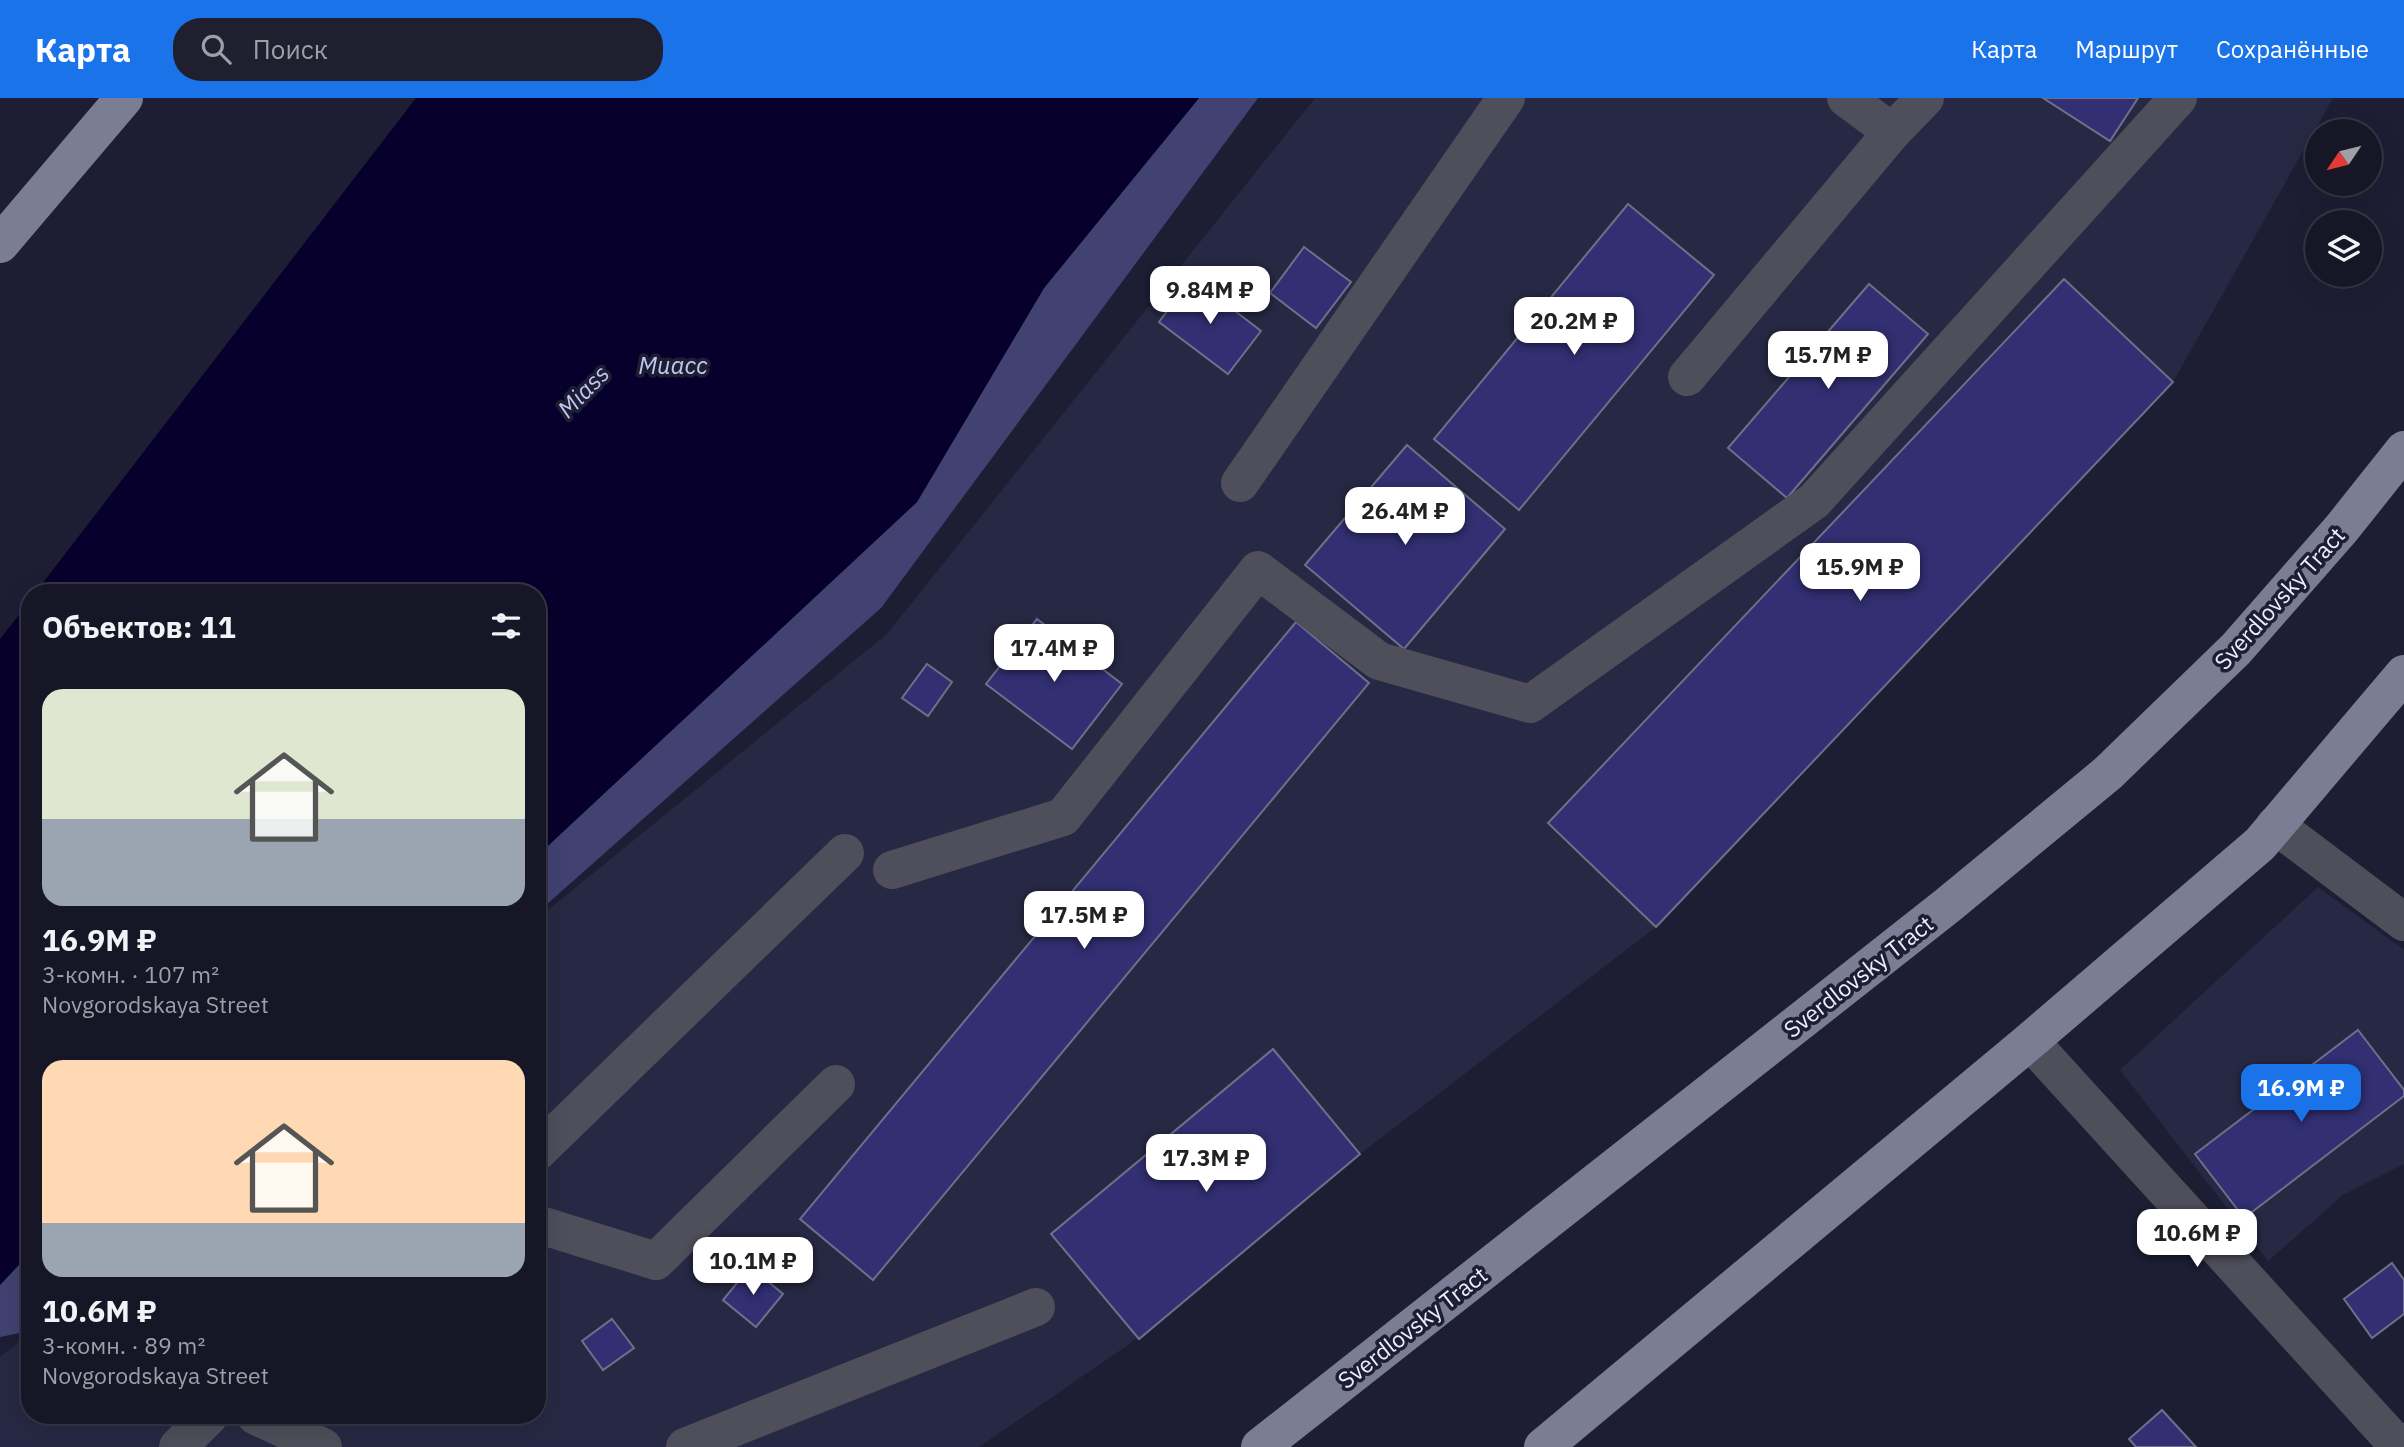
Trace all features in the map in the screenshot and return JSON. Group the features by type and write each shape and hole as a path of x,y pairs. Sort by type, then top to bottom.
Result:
{"main road":[{"path":"0,244 124,98"},
{"name":"Sverdlovsky Tract","path":"1260,1447 1948,905 2108,773 2236,649 2342,527 2404,450"},
{"path":"1543,1447 2030,1041 2260,844 2404,674"}],"street":[{"path":"1240,483 1506,98"},
{"path":"1846,98 1892,132"},
{"path":"1687,377 1892,132 1925,98"},
{"path":"892,870 1063,817 1258,570 1379,661 1530,704 1814,500 2178,98"},
{"path":"2275,825 2404,922"},
{"path":"546,1143 845,853"},
{"path":"2030,1041 2391,1438 2404,1444"},
{"path":"546,1227 656,1261 836,1084"},
{"path":"685,1447 1036,1307"},
{"path":"178,1447 201,1424"},
{"path":"273,1424 323,1447"}],"shaded area":[{"path":"1199,98 1258,98 881,608 546,905 546,848 917,502 1044,288"},
{"path":"1315,98 2333,98 2321,119 2305,119 2305,148 2173,382 1656,927 1360,1154 1128,1345 979,1447 0,1447 0,1357 21,1340 21,1424 546,1424 546,912 887,634"},
{"path":"2318,887 2404,950 2404,1164 2343,1195 2268,1261 2120,1070"},
{"path":"21,1263 21,1333 0,1337 0,1285"}],"water":[{"name":"Миасс","path":"416,98 1199,98 1044,288 917,502 546,848 546,584 42,584"},
{"path":"21,612 21,1263 0,1285 0,639"}],"building":[{"path":"2043,98 2138,98 2110,141"},
{"path":"1628,204 1714,275 1519,510 1434,439"},
{"path":"1304,247 1351,282 1316,328 1270,293"},
{"path":"1192,278 1261,331 1228,374 1159,322"},
{"path":"2064,279 2173,382 1656,927 1548,823"},
{"path":"1869,284 1928,334 1787,498 1728,448"},
{"path":"1407,445 1505,529 1404,649 1305,565"},
{"path":"1037,619 1122,684 1072,749 986,684"},
{"path":"1296,622 1369,683 873,1280 800,1219"},
{"path":"927,664 952,682 928,716 902,698"},
{"path":"2358,1030 2404,1090 2404,1096 2244,1218 2195,1154"},
{"path":"1273,1049 1360,1154 1139,1339 1051,1234"},
{"path":"2392,1263 2404,1280 2404,1314 2372,1338 2344,1299"},
{"path":"750,1267 783,1294 756,1327 723,1300"},
{"path":"612,1319 634,1348 603,1370 582,1341"},
{"path":"2162,1410 2196,1447 2136,1447 2129,1439"}],"water label":[{"name":"Miass","path":"583,391"}]}
